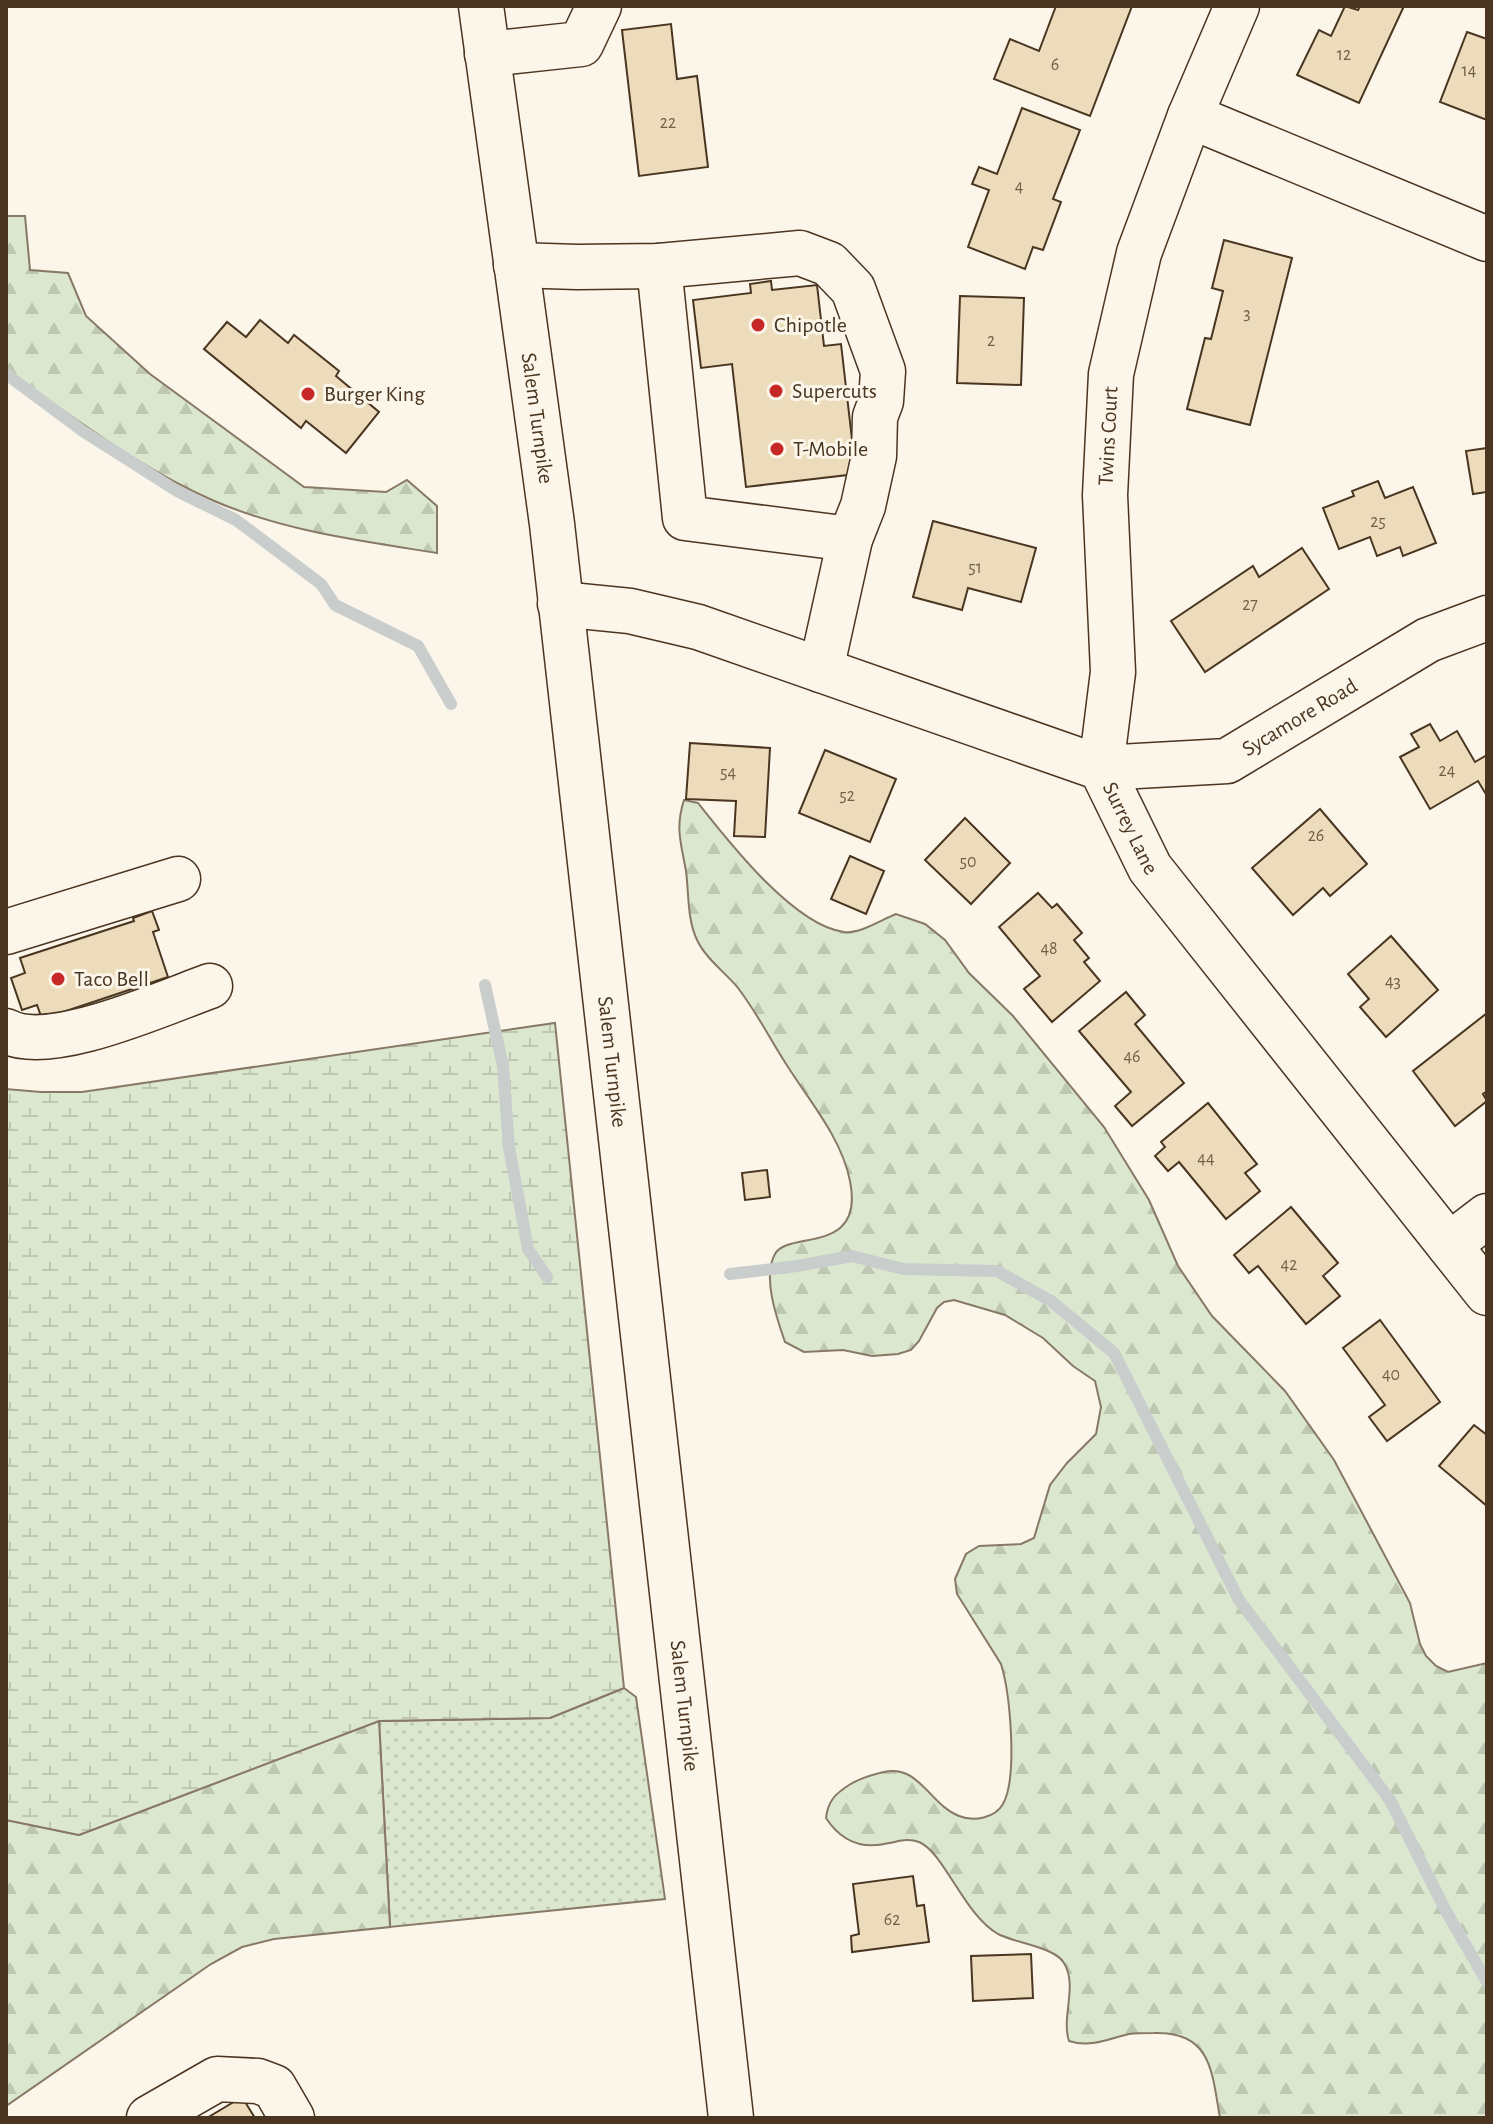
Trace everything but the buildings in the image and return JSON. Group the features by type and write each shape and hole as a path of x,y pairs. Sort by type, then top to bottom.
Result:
{"street":[{"name":"Salem Turnpike","path":"481,6 560,604 731,2118"},
{"path":"487,54 581,44 599,6"},
{"name":"Twins Court","path":"1101,768 1113,672 1105,495 1111,374 1139,253 1190,116 1237,6"},
{"path":"1190,116 1487,239"},
{"path":"679,264 685,518 850,539"},
{"path":"516,265 679,264 721,282 807,275 823,284 838,306 875,417 871,469 863,506 850,539 821,670"},
{"name":"Surrey Lane","path":"560,604 630,611 698,627 1101,768 1150,868 1487,1293"},
{"name":"Sycamore Road","path":"1101,768 1227,761 1428,640 1487,618"},
{"path":"6,932 178,879"},
{"path":"6,1031 33,1037 72,1034 210,986"},
{"path":"1449,1245 1487,1216"},
{"path":"149,2118 217,2079 258,2081 274,2087 292,2118"}],"green space":[{"path":"6,216 25,216 30,270 68,273 86,316 150,374 304,487 386,492 407,480 437,506 437,553 294,527 212,500 132,457 6,371"},
{"path":"684,800 698,803 764,880 804,915 825,926 850,932 896,914 925,924 945,940 969,973 1013,1016 1104,1127 1149,1200 1178,1266 1212,1316 1285,1391 1334,1460 1410,1603 1426,1656 1448,1672 1487,1663 1487,2118 1220,2118 1206,2058 1188,2039 1154,2033 1129,2034 1092,2043 1069,2041 1070,1982 1064,1963 1059,1958 1044,1949 998,1934 986,1925 937,1858 919,1842 908,1840 870,1845 853,1842 838,1833 826,1818 833,1798 857,1780 896,1771 915,1780 949,1811 965,1818 990,1816 1003,1804 1008,1791 1011,1755 1010,1714 1004,1677 1001,1664 957,1594 955,1579 966,1554 979,1546 1021,1544 1034,1538 1050,1485 1096,1434 1101,1407 1095,1381 1073,1366 1043,1338 1005,1315 954,1300 944,1302 937,1308 911,1350 898,1354 872,1356 843,1350 804,1352 785,1342 770,1286 771,1263 783,1247 823,1237 836,1231 846,1221 852,1205 850,1181 840,1151 825,1123 745,998 706,955 694,934 680,836"},
{"path":"555,1023 624,1688 550,1718 379,1721 79,1835 6,1820 6,1089 82,1092"},
{"path":"624,1688 636,1697 665,1899 390,1927 379,1721 550,1718"},
{"path":"379,1721 390,1927 274,1939 242,1947 211,1964 6,2106 6,1820 79,1835"}],"waterway":[{"path":"6,374 84,432 177,491 236,520 321,584 335,605 418,646 451,704"},
{"path":"485,985 503,1066 509,1147 528,1249 547,1277"},
{"path":"730,1274 852,1256 903,1269 997,1271 1051,1301 1114,1353 1239,1600 1390,1800 1446,1911 1487,1982"}],"place":[{"name":"Chipotle","path":"758,325"},
{"name":"Supercuts","path":"776,391"},
{"name":"Burger King","path":"308,394"},
{"name":"T-Mobile","path":"777,449"},
{"name":"Taco Bell","path":"58,979"}]}
